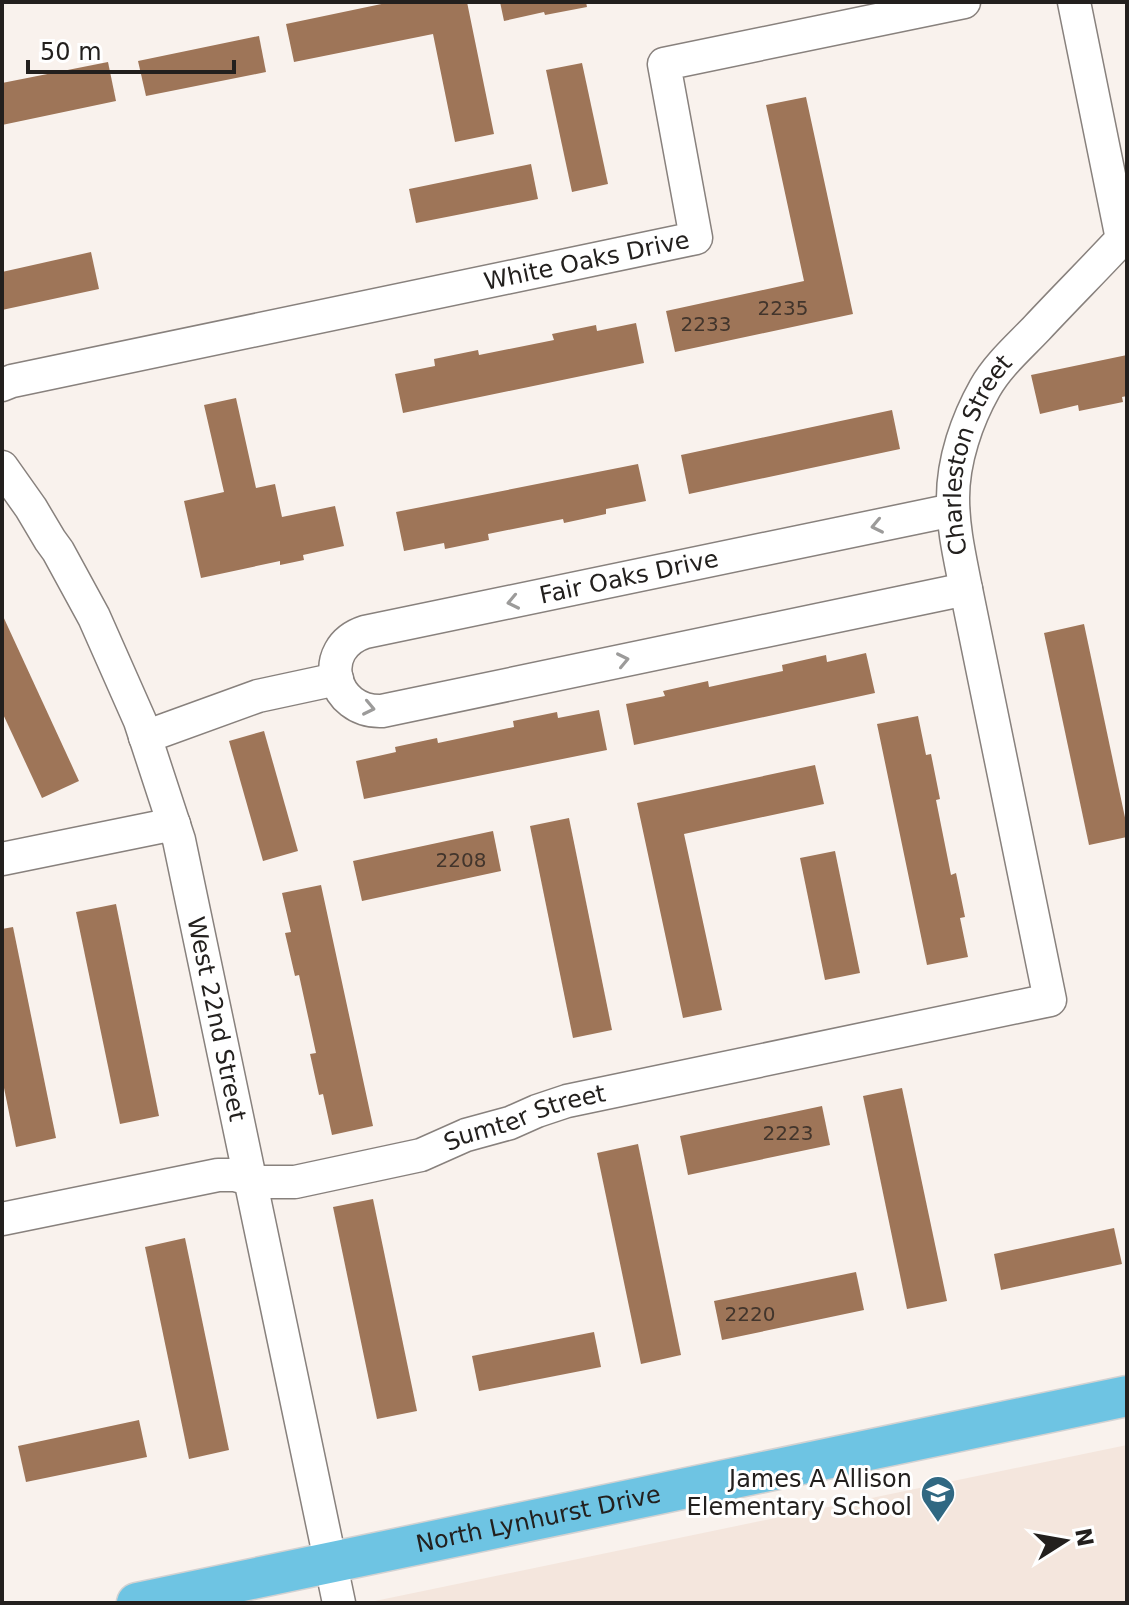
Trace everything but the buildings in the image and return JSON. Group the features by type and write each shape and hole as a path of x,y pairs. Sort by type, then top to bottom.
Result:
{"main road":[{"name":"North Lynhurst Drive","path":"137,1603 1127,1396"}],"street":[{"name":"White Oaks Drive","path":"2,385 696,238 664,64 964,2"},
{"name":"Charleston Street","path":"1050,1000 966,589 953,510 954,479 961,446 968,422 985,388 1004,363 1122,239 1074,2"},
{"name":"West 22nd Street","path":"2,467 31,508 94,617 145,737 174,824 189,882 339,1603"},
{"name":"Fair Oaks Drive","path":"337,679 336,664 343,646 365,632 953,510"},
{"path":"145,737 258,696 337,679 338,686 349,701 366,710 382,711 966,589"},
{"path":"2,859 174,824"},
{"name":"Sumter Street","path":"2,1219 206,1176 235,1175 277,1183 295,1182 413,1157 466,1135 510,1123 567,1101 1050,1000"}],"shaded area":[{"name":"James A Allison Elementary School","path":"1127,1445 1127,1603 370,1602"}],"place":[{"name":"James A Allison Elementary School","path":"938,1524"}]}
